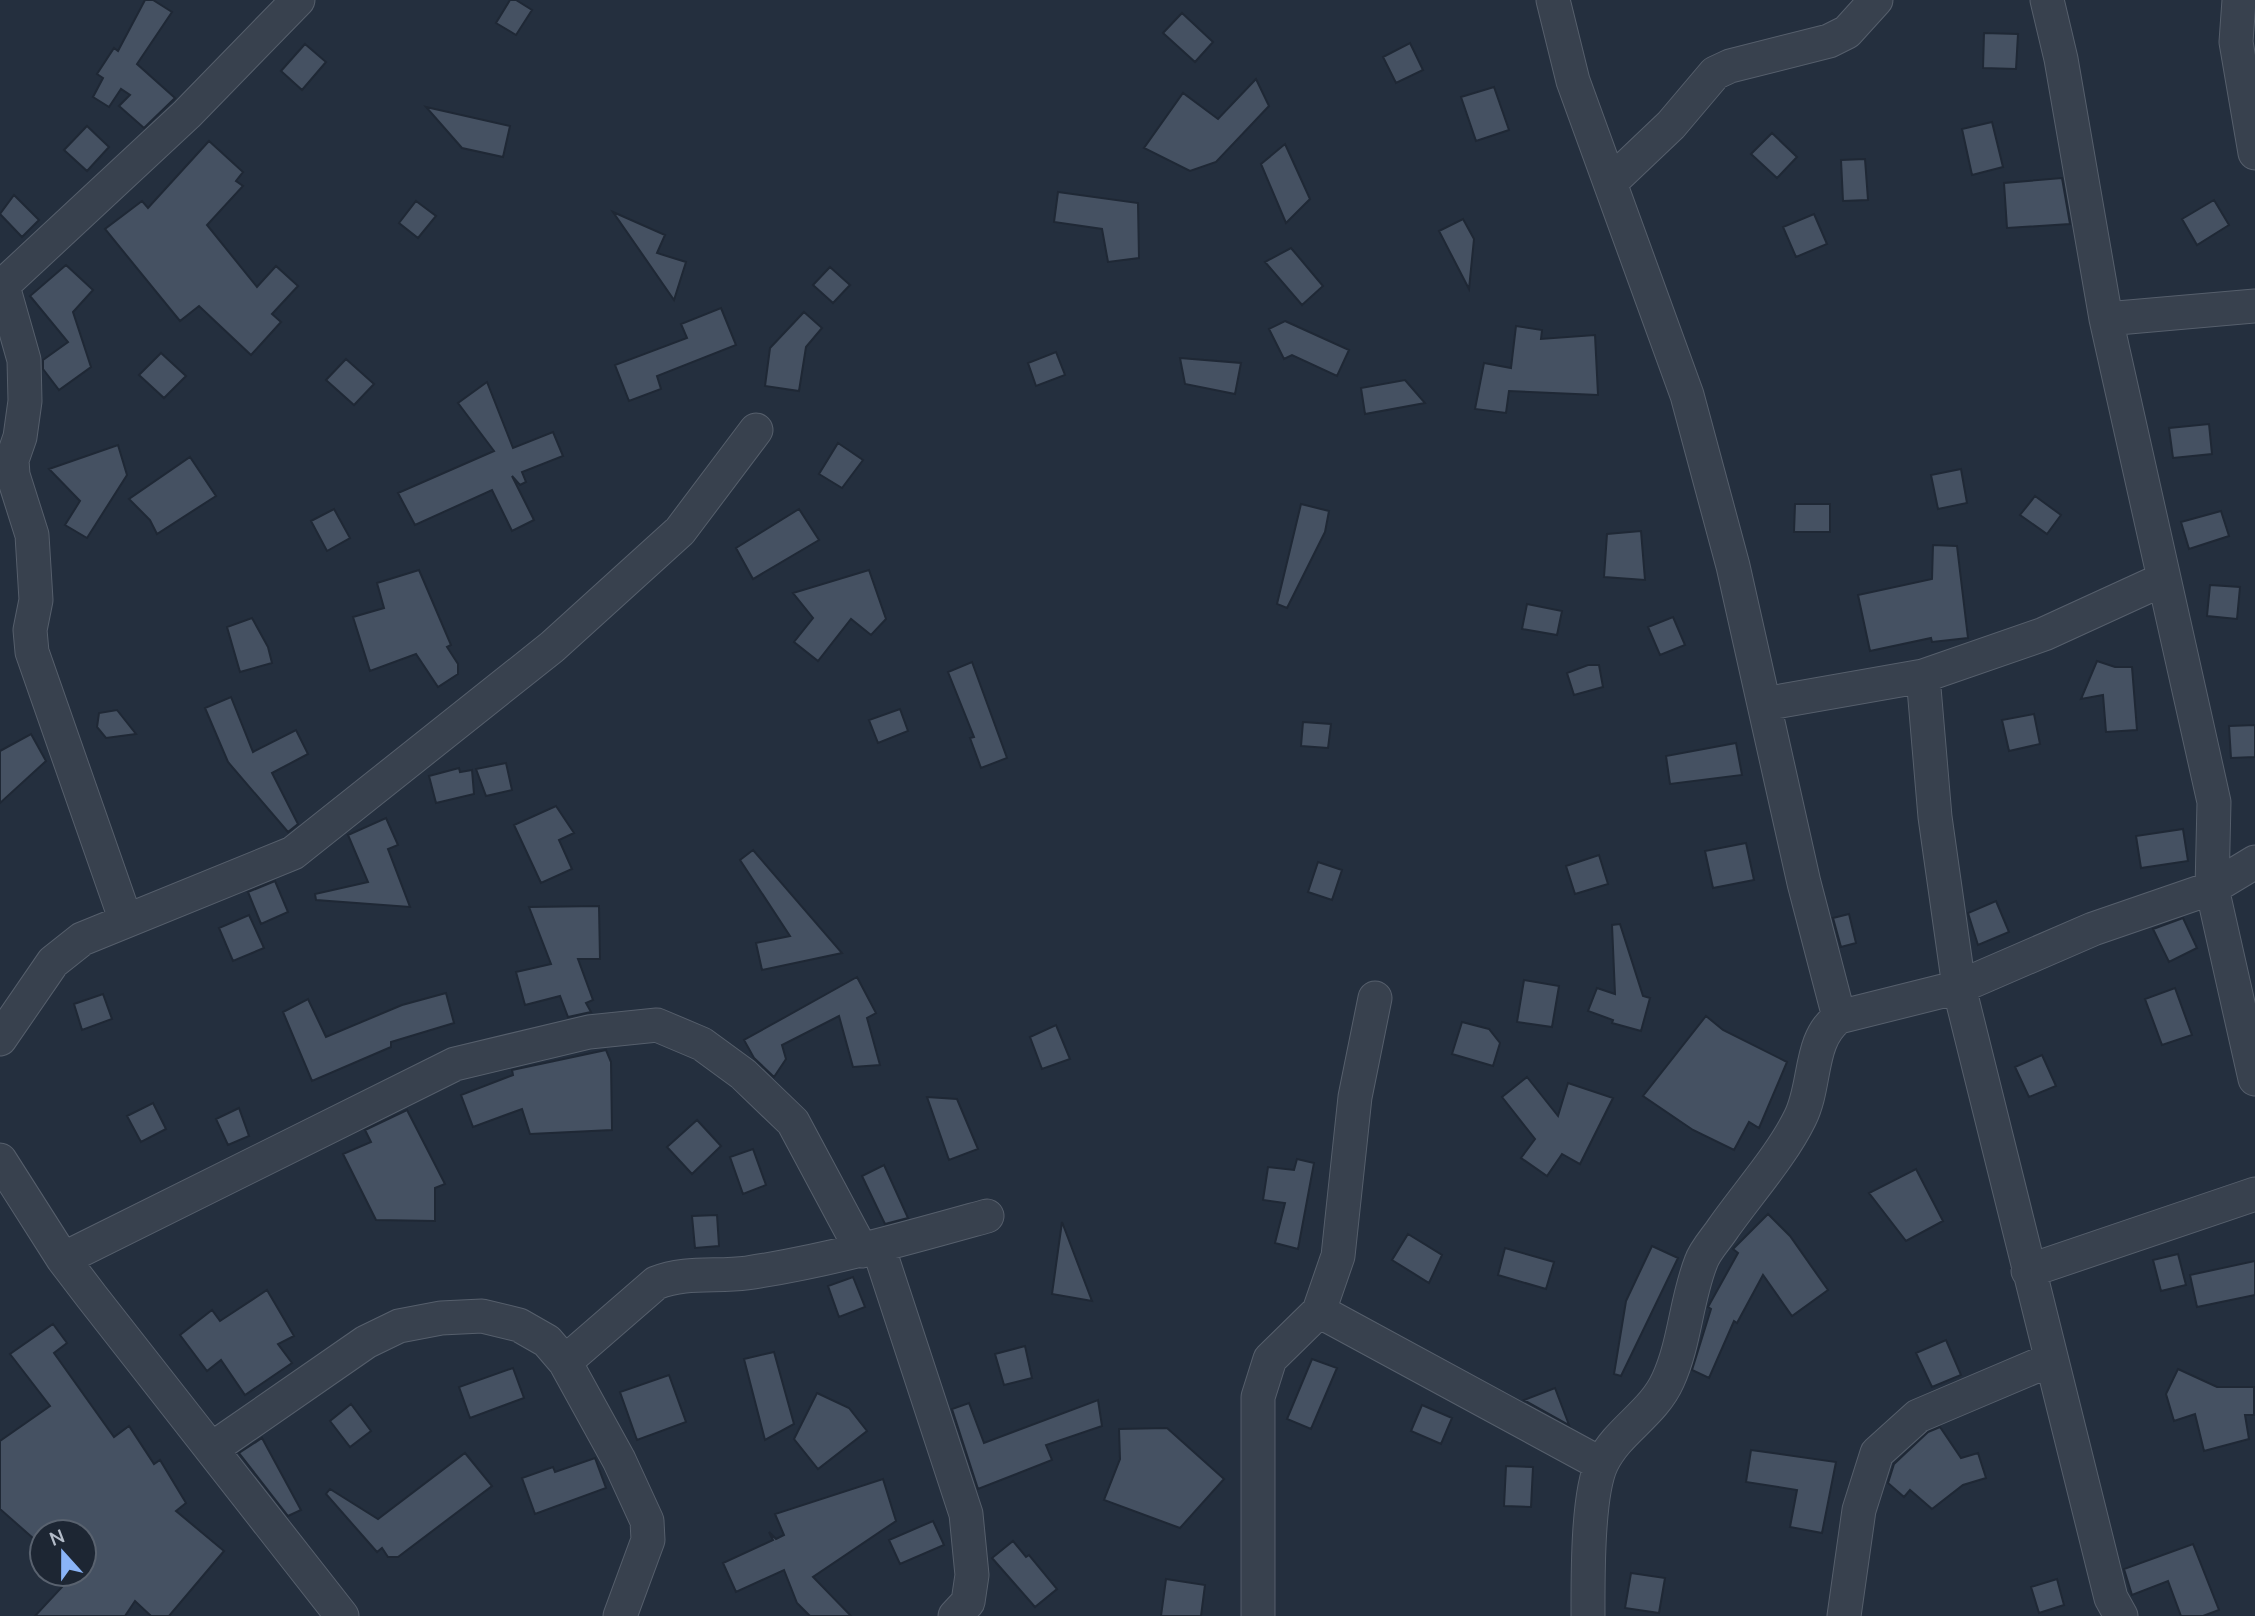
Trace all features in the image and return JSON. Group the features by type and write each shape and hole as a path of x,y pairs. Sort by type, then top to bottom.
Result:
{"street":[{"path":"126,921 32,652 30,630 36,600 32,535 13,475 12,460 20,437 25,401 24,360 2,287 187,114 299,0"},
{"path":"1553,0 1573,81 1687,395 1733,566 1804,883 1839,1017"},
{"path":"1611,183 1671,125 1715,73 1730,66 1829,41 1847,32 1876,0"},
{"path":"2047,0 2061,60 2106,320 2214,802 2212,888 2255,1079"},
{"path":"2239,0 2236,42 2255,153"},
{"path":"2106,320 2255,306"},
{"path":"0,1038 53,962 82,939 293,853 541,656 680,531 756,430"},
{"path":"1764,704 1923,676 2044,634 2164,579"},
{"path":"1923,676 1935,817 1959,986 2111,1598 2121,1616"},
{"path":"1588,1616 1591,1517 1601,1464 1622,1432 1650,1407 1668,1381 1687,1321 1701,1261 1800,1119 1811,1092 1817,1048 1825,1027 1839,1017 1959,986 2093,929 2212,888 2255,862"},
{"path":"1258,1616 1258,1397 1270,1359 1319,1311 1338,1256 1355,1097 1375,998"},
{"path":"64,1259 455,1064 589,1032 657,1025 702,1044 743,1074 793,1122 870,1248 966,1514 972,1575 968,1602 955,1616"},
{"path":"0,1160 64,1259 214,1448 342,1616"},
{"path":"2028,1271 2255,1194"},
{"path":"565,1362 656,1283 671,1277 744,1273 870,1248 987,1216"},
{"path":"1319,1311 1601,1464"},
{"path":"214,1448 366,1342 398,1326 441,1318 482,1316 519,1325 547,1341 565,1362 619,1460 647,1521 648,1540 620,1616"},
{"path":"1844,1616 1859,1510 1877,1453 1918,1416 2050,1360"}],"building":[{"path":"145,0 153,0 172,12 137,64 175,98 144,128 119,106 130,95 121,89 109,107 93,97 103,78 97,74 114,48 118,51"},
{"path":"510,0 516,0 532,10 516,35 496,23"},
{"path":"1182,13 1213,42 1195,62 1163,33"},
{"path":"1984,33 2018,34 2016,69 1983,68"},
{"path":"1410,43 1423,70 1396,83 1383,57"},
{"path":"305,44 326,62 302,90 281,71"},
{"path":"1256,79 1269,106 1216,162 1190,171 1144,148 1183,93 1218,119"},
{"path":"1494,87 1509,130 1476,141 1461,97"},
{"path":"426,107 510,126 503,157 462,148"},
{"path":"1992,122 2003,167 1972,175 1962,129"},
{"path":"87,126 109,147 87,171 64,150"},
{"path":"1772,133 1797,157 1777,178 1751,154"},
{"path":"209,141 243,172 236,181 243,186 207,225 257,287 276,266 298,286 272,314 281,322 251,355 199,306 180,321 105,229 142,201 148,208"},
{"path":"1285,144 1310,199 1286,223 1261,164"},
{"path":"1865,159 1868,200 1843,201 1841,160"},
{"path":"2062,178 2070,224 2007,228 2004,183"},
{"path":"1058,192 1138,203 1139,258 1108,262 1102,229 1054,222"},
{"path":"14,195 39,220 22,237 0,214"},
{"path":"2214,200 2229,225 2197,245 2182,219"},
{"path":"416,201 436,216 418,238 399,223"},
{"path":"613,212 665,235 657,253 686,262 674,300"},
{"path":"1814,214 1827,244 1796,257 1783,227"},
{"path":"1463,219 1474,239 1469,289 1439,231"},
{"path":"1291,248 1323,286 1302,305 1265,262"},
{"path":"66,265 93,290 73,312 91,367 59,390 43,369 43,360 68,342 30,296"},
{"path":"830,267 850,285 833,303 813,285"},
{"path":"721,308 736,345 657,376 661,389 629,401 615,365 687,338 681,324"},
{"path":"804,312 822,328 806,347 799,391 765,386 770,348"},
{"path":"1285,321 1349,350 1337,376 1292,355 1284,359 1269,329"},
{"path":"1516,326 1542,330 1541,339 1595,335 1598,395 1509,391 1506,413 1475,409 1484,363 1511,368"},
{"path":"1056,352 1065,375 1036,386 1028,363"},
{"path":"161,353 186,376 164,398 139,375"},
{"path":"1180,358 1241,363 1235,394 1185,384"},
{"path":"346,359 374,384 354,405 326,380"},
{"path":"1405,380 1425,403 1365,414 1361,388"},
{"path":"487,382 513,448 553,432 563,456 522,472 526,482 520,485 512,476 534,520 512,531 492,490 415,525 398,493 494,451 458,403"},
{"path":"2209,424 2212,454 2173,458 2169,428"},
{"path":"838,443 863,460 842,488 819,474"},
{"path":"118,445 127,475 87,538 65,525 80,501 49,469"},
{"path":"190,457 216,496 157,534 150,520 129,499"},
{"path":"1961,469 1967,503 1938,509 1931,475"},
{"path":"2035,496 2061,515 2047,534 2020,515"},
{"path":"1301,504 1329,511 1325,532 1287,608 1277,604"},
{"path":"1795,504 1830,504 1830,532 1794,532"},
{"path":"334,509 350,538 327,551 311,521"},
{"path":"799,509 819,540 753,579 736,548"},
{"path":"2221,511 2229,536 2189,549 2181,522"},
{"path":"1641,531 1645,580 1604,577 1607,534"},
{"path":"1933,545 1957,546 1968,638 1932,642 1931,638 1870,651 1858,595 1932,579"},
{"path":"419,570 451,645 447,647 458,664 458,674 438,687 416,654 370,671 353,617 384,608 377,583"},
{"path":"869,570 886,619 871,635 851,619 818,661 794,642 813,618 793,593"},
{"path":"2210,585 2240,587 2237,619 2207,616"},
{"path":"1527,604 1562,611 1557,635 1522,629"},
{"path":"1673,617 1685,645 1660,655 1648,627"},
{"path":"252,618 268,647 272,663 240,672 227,627"},
{"path":"2097,661 2115,667 2132,667 2137,730 2106,732 2103,695 2081,699"},
{"path":"972,662 1007,758 981,768 970,738 974,737 948,672"},
{"path":"1588,665 1599,665 1603,687 1574,695 1567,673"},
{"path":"231,697 253,752 296,730 308,754 272,773 298,824 288,832 228,762 205,708"},
{"path":"900,709 908,731 878,743 869,720"},
{"path":"117,710 136,734 106,738 97,727 99,713"},
{"path":"2034,714 2040,744 2009,751 2002,720"},
{"path":"1303,722 1331,724 1328,748 1301,746"},
{"path":"2255,725 2255,757 2231,758 2229,726"},
{"path":"31,734 46,761 0,803 0,751"},
{"path":"1736,743 1742,775 1670,784 1666,756"},
{"path":"506,763 512,790 486,796 476,769"},
{"path":"459,768 460,772 472,770 474,794 436,803 429,776"},
{"path":"556,806 574,833 559,840 572,869 541,883 514,825"},
{"path":"386,818 398,845 388,849 410,907 316,900 315,894 368,882 348,835"},
{"path":"2183,829 2188,861 2141,868 2136,836"},
{"path":"1746,843 1754,880 1713,888 1705,851"},
{"path":"753,850 842,953 762,970 756,943 790,936 740,860"},
{"path":"1599,855 1608,884 1575,894 1566,866"},
{"path":"1318,862 1342,870 1332,900 1308,892"},
{"path":"275,881 288,912 261,924 248,892"},
{"path":"1996,901 2009,932 1978,945 1968,913"},
{"path":"599,906 600,959 578,959 593,1000 586,1003 591,1012 568,1017 560,996 525,1005 516,972 551,964 529,907"},
{"path":"1849,914 1856,943 1841,947 1833,918"},
{"path":"249,915 264,948 233,961 219,928"},
{"path":"2183,918 2197,948 2169,962 2153,929"},
{"path":"1620,924 1643,996 1650,998 1641,1031 1612,1023 1613,1020 1588,1011 1597,988 1615,994 1612,925"},
{"path":"857,977 876,1013 867,1018 880,1065 853,1067 839,1016 782,1045 786,1059 774,1077 754,1058 744,1040"},
{"path":"1524,980 1559,986 1552,1027 1517,1022"},
{"path":"2175,988 2192,1035 2162,1045 2145,999"},
{"path":"446,993 454,1023 391,1042 391,1047 312,1081 283,1012 308,999 326,1037 402,1005"},
{"path":"103,994 112,1019 82,1030 74,1004"},
{"path":"1706,1016 1723,1030 1787,1062 1759,1128 1749,1122 1734,1150 1693,1130 1643,1096"},
{"path":"1462,1022 1489,1029 1500,1043 1493,1066 1452,1054"},
{"path":"1056,1025 1070,1059 1042,1069 1030,1037"},
{"path":"606,1050 611,1062 612,1130 530,1134 522,1109 473,1127 461,1095 513,1075 512,1070"},
{"path":"2042,1055 2056,1086 2029,1097 2015,1067"},
{"path":"1527,1077 1558,1116 1568,1083 1613,1098 1580,1164 1562,1154 1547,1176 1521,1158 1535,1139 1502,1097"},
{"path":"927,1097 957,1099 978,1149 949,1160"},
{"path":"153,1103 166,1129 141,1142 127,1116"},
{"path":"239,1108 249,1136 228,1145 216,1119"},
{"path":"407,1110 445,1184 435,1188 435,1221 376,1220 343,1154 371,1142 365,1130"},
{"path":"697,1120 721,1146 692,1174 667,1147"},
{"path":"753,1149 766,1185 743,1194 730,1157"},
{"path":"1297,1159 1314,1163 1298,1249 1275,1243 1285,1203 1263,1200 1268,1167 1294,1170"},
{"path":"884,1165 908,1218 885,1224 862,1176"},
{"path":"1916,1169 1943,1221 1906,1241 1869,1193"},
{"path":"1768,1214 1790,1236 1828,1290 1792,1316 1763,1275 1737,1323 1734,1321 1709,1378 1692,1370 1711,1309 1708,1307 1738,1253 1733,1249"},
{"path":"717,1215 719,1246 695,1248 692,1216"},
{"path":"1062,1222 1092,1301 1052,1294"},
{"path":"1408,1234 1442,1255 1429,1283 1392,1260"},
{"path":"1652,1246 1678,1258 1621,1376 1614,1374 1626,1301"},
{"path":"1505,1248 1554,1262 1546,1289 1498,1275"},
{"path":"2178,1254 2186,1285 2161,1291 2153,1260"},
{"path":"2255,1261 2255,1295 2197,1307 2190,1275"},
{"path":"853,1277 865,1307 839,1317 828,1286"},
{"path":"267,1290 294,1336 278,1344 292,1363 245,1395 221,1360 207,1371 180,1335 212,1310 220,1321"},
{"path":"53,1324 67,1343 54,1353 114,1437 129,1426 154,1464 160,1460 186,1503 176,1511 224,1551 169,1616 151,1616 135,1601 125,1616 35,1616 61,1588 98,1588 98,1518 28,1518 28,1534 0,1509 0,1441 50,1406 10,1354"},
{"path":"1946,1340 1961,1375 1932,1387 1916,1353"},
{"path":"1025,1346 1032,1378 1004,1385 995,1354"},
{"path":"774,1352 794,1424 765,1440 744,1359"},
{"path":"1312,1359 1337,1368 1311,1429 1287,1419"},
{"path":"513,1368 524,1398 470,1418 459,1387"},
{"path":"2178,1369 2217,1387 2254,1387 2254,1415 2245,1415 2249,1439 2204,1451 2195,1414 2174,1421 2166,1394"},
{"path":"669,1375 686,1422 637,1440 620,1392"},
{"path":"1555,1388 1569,1425 1524,1400"},
{"path":"817,1393 849,1408 867,1431 818,1469 794,1439"},
{"path":"1098,1400 1102,1426 1046,1445 1052,1460 978,1489 952,1409 969,1403 984,1443"},
{"path":"351,1404 371,1431 350,1447 330,1421"},
{"path":"1422,1405 1452,1418 1441,1444 1411,1431"},
{"path":"1940,1427 1961,1458 1978,1453 1986,1478 1963,1485 1932,1509 1910,1490 1904,1497 1888,1483 1894,1464 1928,1432"},
{"path":"1167,1428 1224,1479 1180,1528 1104,1500 1120,1459 1119,1429"},
{"path":"262,1438 301,1510 288,1516 239,1453"},
{"path":"1751,1450 1836,1462 1822,1533 1790,1527 1797,1490 1746,1482"},
{"path":"465,1453 492,1486 398,1557 388,1557 382,1548 377,1552 326,1494 330,1489 378,1519"},
{"path":"595,1458 606,1488 535,1514 522,1478 553,1467 555,1472"},
{"path":"1506,1466 1533,1467 1531,1507 1504,1506"},
{"path":"883,1479 896,1521 813,1577 851,1616 810,1616 797,1603 784,1570 736,1592 723,1563 773,1540 769,1532 776,1539 784,1535 775,1514"},
{"path":"933,1521 944,1545 900,1564 889,1540"},
{"path":"1013,1541 1026,1557 1029,1555 1057,1589 1035,1607 992,1558"},
{"path":"2193,1544 2219,1610 2203,1616 2181,1616 2168,1581 2132,1595 2124,1569"},
{"path":"1631,1573 1665,1578 1659,1613 1625,1608"},
{"path":"1166,1579 1205,1585 1201,1616 1161,1616"},
{"path":"2057,1579 2064,1605 2039,1613 2031,1587"}]}
